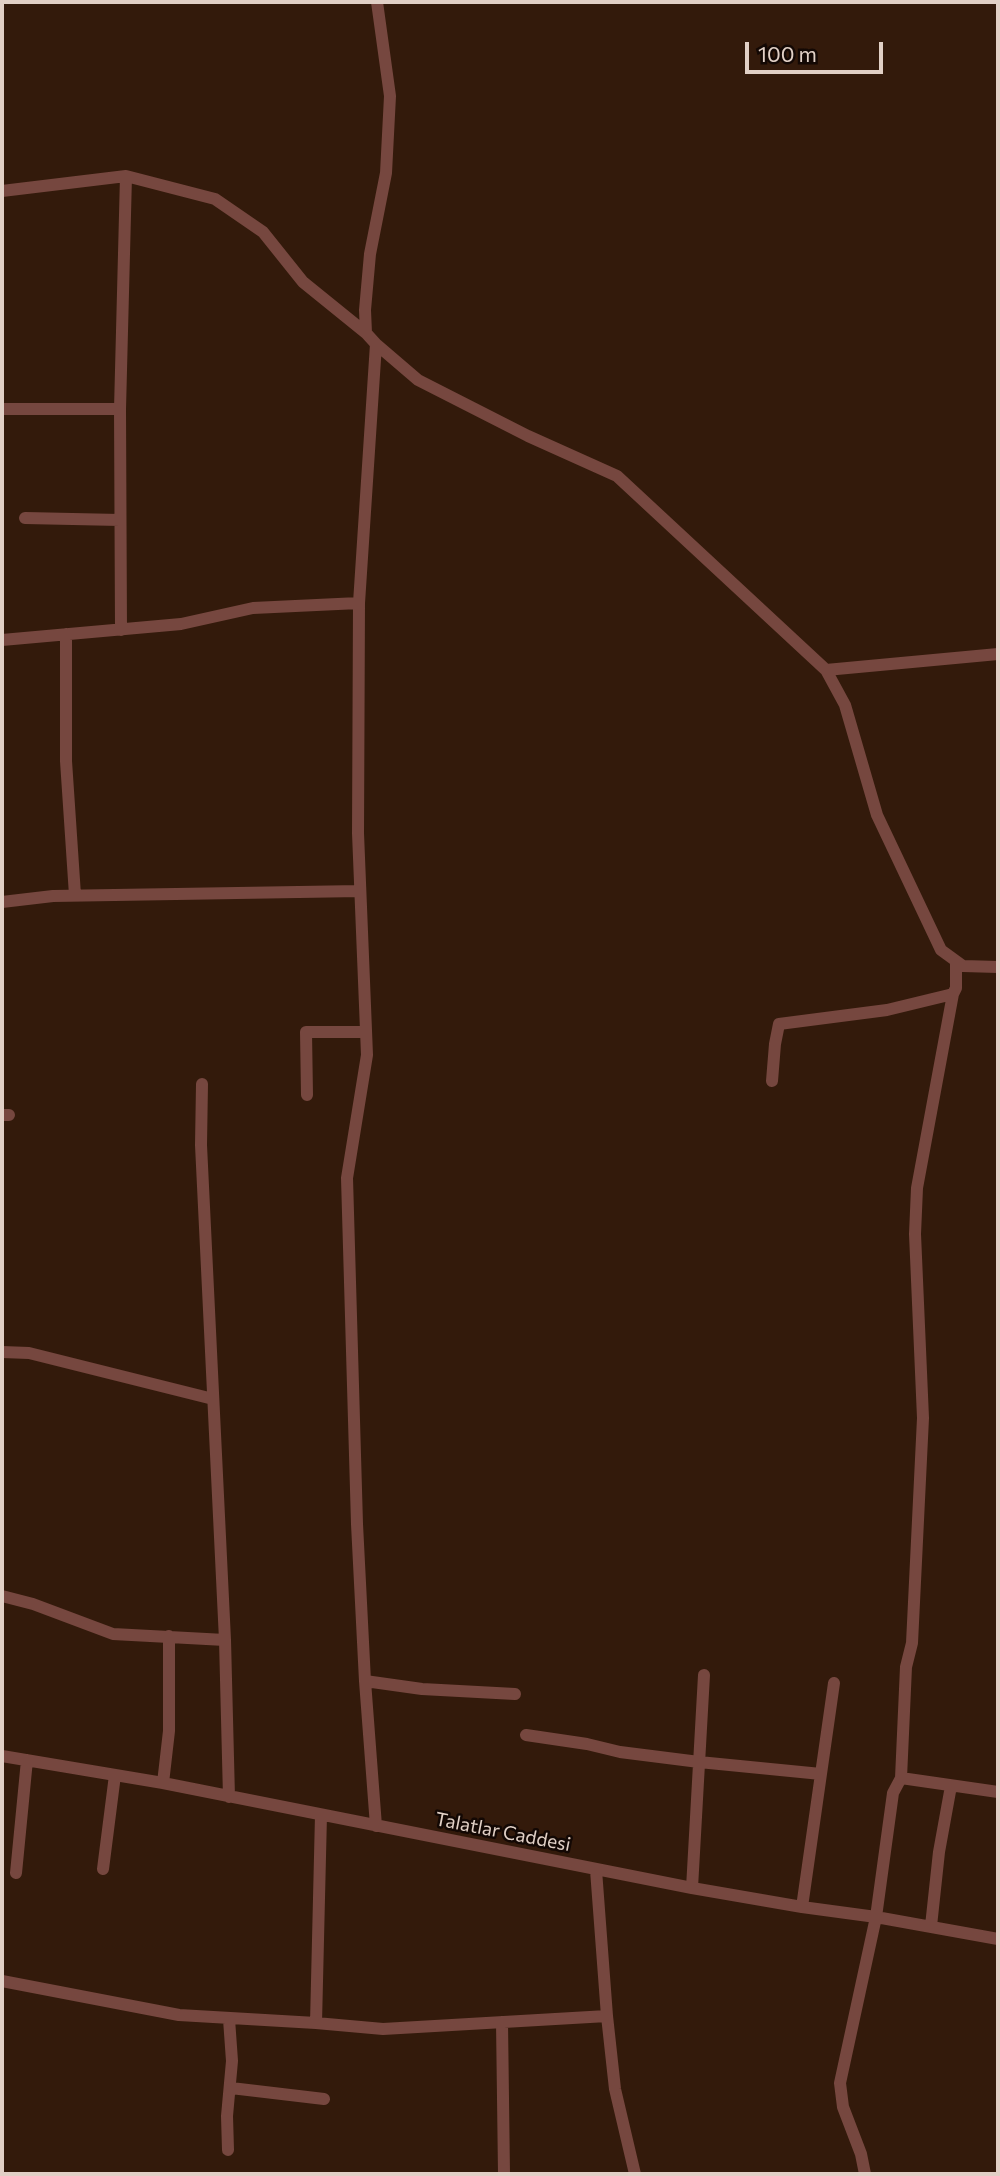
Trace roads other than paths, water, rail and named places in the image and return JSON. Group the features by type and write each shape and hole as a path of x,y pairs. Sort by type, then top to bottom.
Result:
{"street":[{"path":"366,333 365,310 370,254 386,173 390,96 377,2"},
{"path":"121,630 120,409 126,176"},
{"path":"2,191 126,176 215,199 263,232 303,282 418,380 528,436 617,475 826,670 845,705 877,816 940,950 962,966 998,967"},
{"path":"376,344 359,603 358,834 367,1055 347,1178 356,1510 376,1826"},
{"path":"2,409 120,409"},
{"path":"25,518 120,520"},
{"path":"2,640 181,624 253,608 359,603"},
{"path":"66,634 66,761 75,895"},
{"path":"826,670 998,654"},
{"path":"2,902 53,895 360,891"},
{"path":"865,2174 861,2154 843,2107 840,2083 876,1917 893,1793 901,1778 906,1667 912,1643 923,1418 915,1234 917,1188 956,988 956,961"},
{"path":"772,1081 779,1024 887,1010 953,994"},
{"path":"307,1095 306,1032 366,1031"},
{"path":"202,1084 201,1145 226,1640 229,1797"},
{"path":"2,1352 29,1353 212,1399"},
{"path":"2,1596 33,1604 113,1634 226,1640"},
{"path":"163,1783 169,1731 169,1636"},
{"path":"692,1888 704,1675"},
{"path":"365,1681 422,1689 515,1695"},
{"path":"802,1907 834,1683"},
{"path":"526,1735 620,1752 821,1774"},
{"name":"Talatlar Caddesi","path":"2,1756 163,1783 692,1888 998,1939"},
{"path":"16,1872 27,1760"},
{"path":"103,1869 115,1775"},
{"path":"901,1778 998,1792"},
{"path":"931,1927 939,1852 951,1786"},
{"path":"316,2023 321,1815"},
{"path":"596,1870 615,2089 635,2174"},
{"path":"2,1982 179,2015 383,2029 607,2016"},
{"path":"228,2150 227,2116 231,2088 229,2018"},
{"path":"502,2021 504,2174"},
{"path":"231,2088 324,2099"}]}
